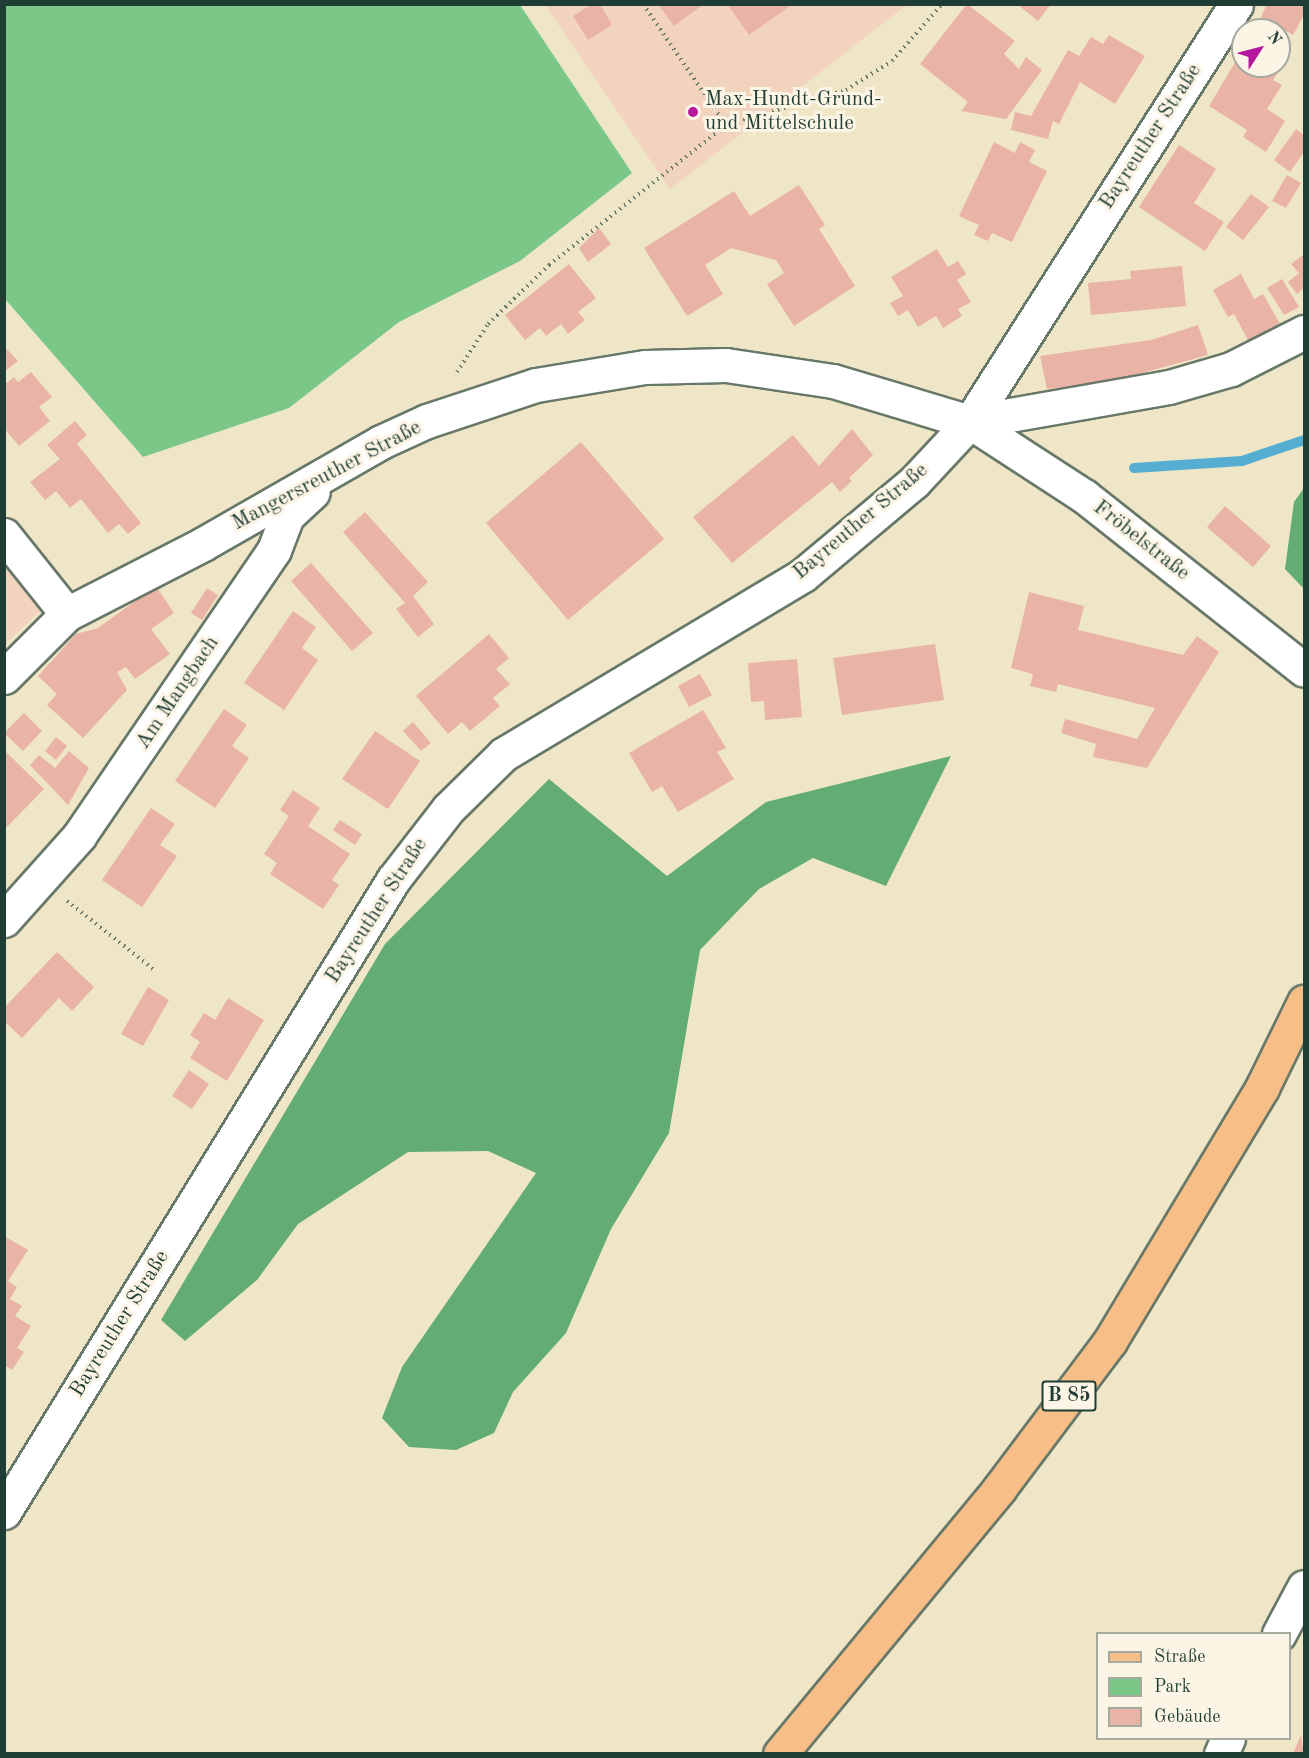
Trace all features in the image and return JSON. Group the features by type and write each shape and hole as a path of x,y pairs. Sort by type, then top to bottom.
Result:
{"main road":[{"name":"B 85","path":"780,1754 999,1489 1110,1341 1262,1088 1305,1002"}],"street":[{"name":"Bayreuther Straße","path":"4,1512 393,880 448,809 504,754 593,697 803,575 914,482 970,422 1236,4"},
{"path":"970,422 1100,396 1169,387 1231,369 1305,332"},
{"name":"Mangersreuther Straße","path":"4,677 67,614 427,421 536,385 645,367 726,365 833,381 970,422"},
{"name":"Fröbelstraße","path":"970,422 1084,496 1305,670"},
{"name":"Am Mangbach","path":"4,920 80,836 274,550 287,516 345,463"},
{"path":"4,534 67,614"},
{"path":"1280,1632 1305,1587"},
{"path":"1221,1754 1227,1740"}],"path":[{"path":"643,4 726,125"},
{"path":"427,421 488,324 549,265 726,125 846,90 892,61 942,4"},
{"path":"41,879 153,969"}],"shaded area":[{"name":"Max-Hundt-Grund- und Mittelschule","path":"545,5 907,5 670,189"},
{"path":"4,554 48,604 5,644 4,644"}],"green space":[{"path":"4,5 520,5 632,173 520,261 399,322 289,408 143,457 5,299"},
{"path":"1304,488 1304,589 1285,569 1294,502"},
{"path":"951,756 886,886 813,858 759,889 700,950 669,1133 611,1229 566,1333 513,1392 494,1433 456,1450 409,1447 382,1418 402,1367 536,1173 488,1151 408,1152 298,1224 257,1280 185,1341 161,1320 385,944 549,779 667,876 766,802"}],"building":[{"path":"592,4 600,4 612,25 588,40 573,16"},
{"path":"658,4 704,4 674,26"},
{"path":"727,4 793,4 749,35"},
{"path":"967,4 1015,41 1004,54 1019,69 1026,57 1042,70 1006,119 961,111 968,102 920,64"},
{"path":"1017,4 1051,4 1038,21"},
{"path":"1267,4 1304,4 1304,15 1293,35 1291,34 1291,18 1261,17"},
{"path":"1109,35 1145,56 1115,104 1080,82 1059,124 1053,121 1048,139 1011,130 1015,112 1031,116 1068,50 1079,56 1091,37 1103,44"},
{"path":"1231,69 1231,78 1274,78 1273,80 1282,85 1267,109 1285,121 1266,152 1243,137 1247,130 1209,106"},
{"path":"1296,129 1304,135 1304,152 1290,172 1274,160"},
{"path":"994,142 1015,153 1020,142 1035,150 1029,162 1047,171 1012,242 992,233 988,241 974,235 979,225 959,216"},
{"path":"1179,145 1216,169 1194,203 1224,222 1205,251 1139,207"},
{"path":"1287,175 1301,183 1286,208 1272,201"},
{"path":"799,185 825,225 819,229 855,286 794,326 767,284 784,273 776,260 731,248 705,265 723,294 687,316 644,248 734,191 750,216"},
{"path":"1251,194 1269,207 1243,240 1226,227"},
{"path":"599,228 611,244 588,262 579,248"},
{"path":"937,249 948,267 958,261 966,274 957,280 971,302 958,309 962,316 943,328 936,316 918,327 908,310 898,316 890,303 903,296 891,277"},
{"path":"1304,254 1304,288 1297,294 1288,282 1299,273 1291,264"},
{"path":"569,264 596,298 578,312 585,320 568,334 561,324 546,336 540,328 525,340 505,315"},
{"path":"1182,266 1186,306 1091,315 1088,283 1131,279 1130,271"},
{"path":"1241,274 1254,299 1263,294 1280,324 1249,342 1234,314 1228,317 1213,290"},
{"path":"1282,279 1299,307 1284,315 1267,288"},
{"path":"1198,325 1208,355 1109,382 1047,389 1040,356 1151,340"},
{"path":"4,346 18,361 4,372"},
{"path":"31,372 52,397 39,407 50,421 19,446 4,428 4,385 14,377 18,382"},
{"path":"75,421 87,435 77,444 141,523 128,534 119,524 108,533 81,499 70,508 56,491 45,500 30,482 60,459 47,445"},
{"path":"852,429 873,455 849,478 852,481 840,492 832,482 732,563 693,517 793,435 819,466"},
{"path":"581,442 664,539 568,620 486,523"},
{"path":"1225,506 1271,546 1253,567 1207,527"},
{"path":"365,512 428,582 413,596 434,624 418,637 396,609 405,603 343,532"},
{"path":"311,563 373,633 352,651 291,581"},
{"path":"156,586 174,613 151,629 170,654 135,679 126,667 117,672 127,690 83,738 47,705 57,694 38,676 76,634 98,628"},
{"path":"207,588 218,595 202,620 191,613"},
{"path":"1029,592 1084,606 1078,630 1183,655 1197,636 1219,652 1147,768 1093,757 1096,744 1061,733 1065,719 1137,739 1155,708 1058,684 1056,692 1030,686 1033,674 1011,668"},
{"path":"293,611 316,627 302,648 318,660 284,710 244,683"},
{"path":"489,634 509,658 496,669 510,684 493,698 500,706 470,731 462,722 448,734 416,696"},
{"path":"935,644 944,700 842,715 833,658"},
{"path":"797,659 802,717 765,720 764,701 751,702 748,663"},
{"path":"700,674 712,695 689,707 678,686"},
{"path":"224,709 247,725 232,746 249,758 215,808 175,781"},
{"path":"703,710 726,748 717,752 734,779 678,812 662,786 652,792 629,753"},
{"path":"24,713 42,731 23,751 4,733"},
{"path":"413,722 431,743 421,751 403,731"},
{"path":"375,731 420,761 388,809 342,779"},
{"path":"56,737 67,746 56,760 45,751"},
{"path":"4,750 44,789 4,830"},
{"path":"69,751 89,768 68,805 30,765 39,755 55,768"},
{"path":"293,790 320,808 308,826 350,854 332,880 339,885 323,909 270,874 277,863 264,854 289,816 280,810"},
{"path":"151,808 175,824 160,845 177,856 142,907 102,880"},
{"path":"340,820 362,834 355,845 333,830"},
{"path":"57,952 94,987 72,1011 59,998 22,1038 4,1021 4,1008"},
{"path":"148,987 169,1000 143,1046 121,1034"},
{"path":"228,998 264,1020 227,1081 190,1058 200,1042 190,1035 204,1013 215,1020"},
{"path":"189,1070 209,1084 192,1109 172,1096"},
{"path":"4,1236 28,1250 8,1281 17,1287 10,1299 22,1306 15,1316 31,1326 17,1348 24,1352 12,1370 4,1365"},
{"path":"1301,1735 1304,1754 1293,1754"}],"waterway":[{"path":"1134,468 1242,461 1304,440"}],"place":[{"name":"Max-Hundt-Grund- und Mittelschule","path":"693,112"}]}
